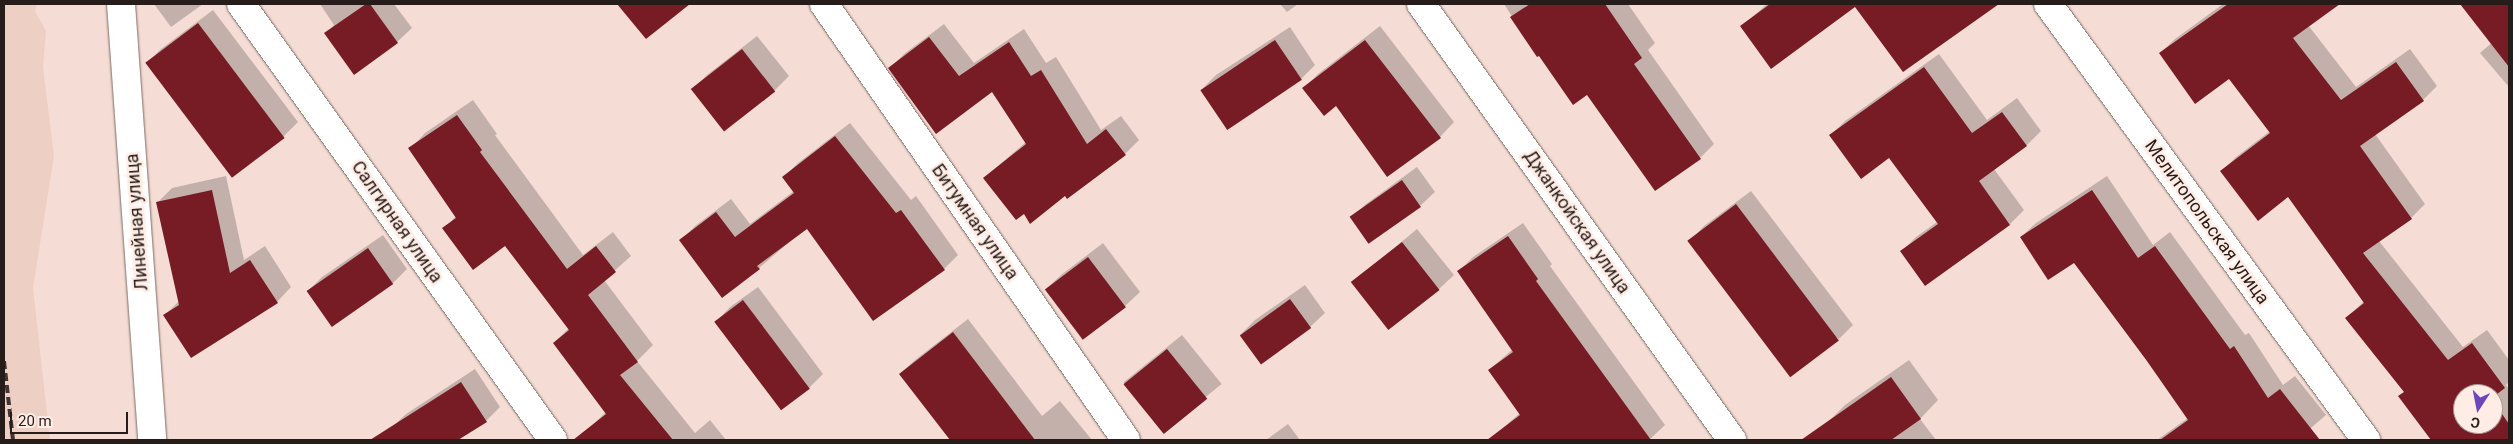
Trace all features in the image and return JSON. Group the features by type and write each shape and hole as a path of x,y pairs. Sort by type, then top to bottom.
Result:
{"street":[{"name":"Линейная улица","path":"121,4 152,440"},
{"name":"Салгирная улица","path":"241,4 553,440"},
{"name":"Битумная улица","path":"824,4 1126,440"},
{"name":"Джанкойская улица","path":"1421,4 1732,440"},
{"name":"Мелитопольская улица","path":"2048,4 2366,440"}],"shaded area":[{"path":"4,4 37,4 35,11 46,31 43,67 54,156 33,288 50,440 4,440"}],"building":[{"path":"366,4 370,4 398,43 354,75 324,33"},
{"path":"617,4 690,4 646,39"},
{"path":"1530,4 1605,4 1642,58 1634,64 1701,159 1655,191 1587,95 1573,105 1510,17"},
{"path":"1770,4 1999,4 1903,72 1855,7 1771,69 1740,26"},
{"path":"2228,4 2340,4 2293,38 2341,100 2396,62 2424,101 2360,146 2412,219 2363,253 2448,360 2472,343 2502,384 2453,384 2453,434 2503,434 2503,415 2509,424 2509,440 2431,440 2398,396 2404,392 2345,318 2364,303 2288,197 2258,221 2220,171 2270,133 2229,79 2195,104 2159,53"},
{"path":"2460,4 2509,4 2509,67"},
{"path":"198,23 285,138 232,178 145,63"},
{"path":"929,37 959,76 1009,42 1031,76 1041,70 1087,144 1106,129 1126,155 1067,199 1065,196 1030,224 1024,214 1016,220 983,178 1026,144 992,92 936,134 888,68"},
{"path":"1275,40 1302,80 1227,130 1200,90"},
{"path":"1365,40 1441,138 1387,177 1336,106 1324,116 1302,88"},
{"path":"742,49 775,92 724,132 691,89"},
{"path":"1924,67 1972,133 2002,112 2027,146 1979,181 2010,225 1925,286 1900,251 1938,224 1889,158 1861,179 1829,135"},
{"path":"457,115 482,150 480,152 567,269 596,246 616,272 588,295 638,362 620,375 673,440 573,440 606,414 553,343 569,330 505,246 473,270 442,228 456,218 408,148"},
{"path":"835,136 896,213 901,210 945,270 873,321 807,229 757,266 760,269 722,298 679,240 716,212 735,237 794,193 782,177"},
{"path":"1402,180 1421,207 1369,244 1350,217"},
{"path":"212,190 230,273 250,260 278,303 191,358 163,315 179,305 156,202"},
{"path":"2092,190 2138,258 2155,246 2230,349 2234,346 2268,398 2280,389 2320,440 2160,440 2188,420 2074,263 2048,280 2020,237"},
{"path":"1736,204 1839,341 1790,377 1687,241"},
{"path":"1508,236 1538,279 1536,281 1651,440 1487,440 1520,415 1488,370 1513,352 1457,271"},
{"path":"1402,242 1440,290 1388,330 1351,282"},
{"path":"368,248 393,284 332,327 307,291"},
{"path":"1088,257 1126,307 1083,340 1045,289"},
{"path":"1290,299 1311,328 1261,365 1240,335"},
{"path":"743,300 810,389 781,410 714,322"},
{"path":"953,332 1035,440 950,440 899,374"},
{"path":"1167,349 1207,399 1164,434 1123,384"},
{"path":"1891,377 1921,419 1891,440 1801,440"},
{"path":"461,382 487,422 458,440 370,440"}],"railway":[{"path":"4,361 13,440"}]}
